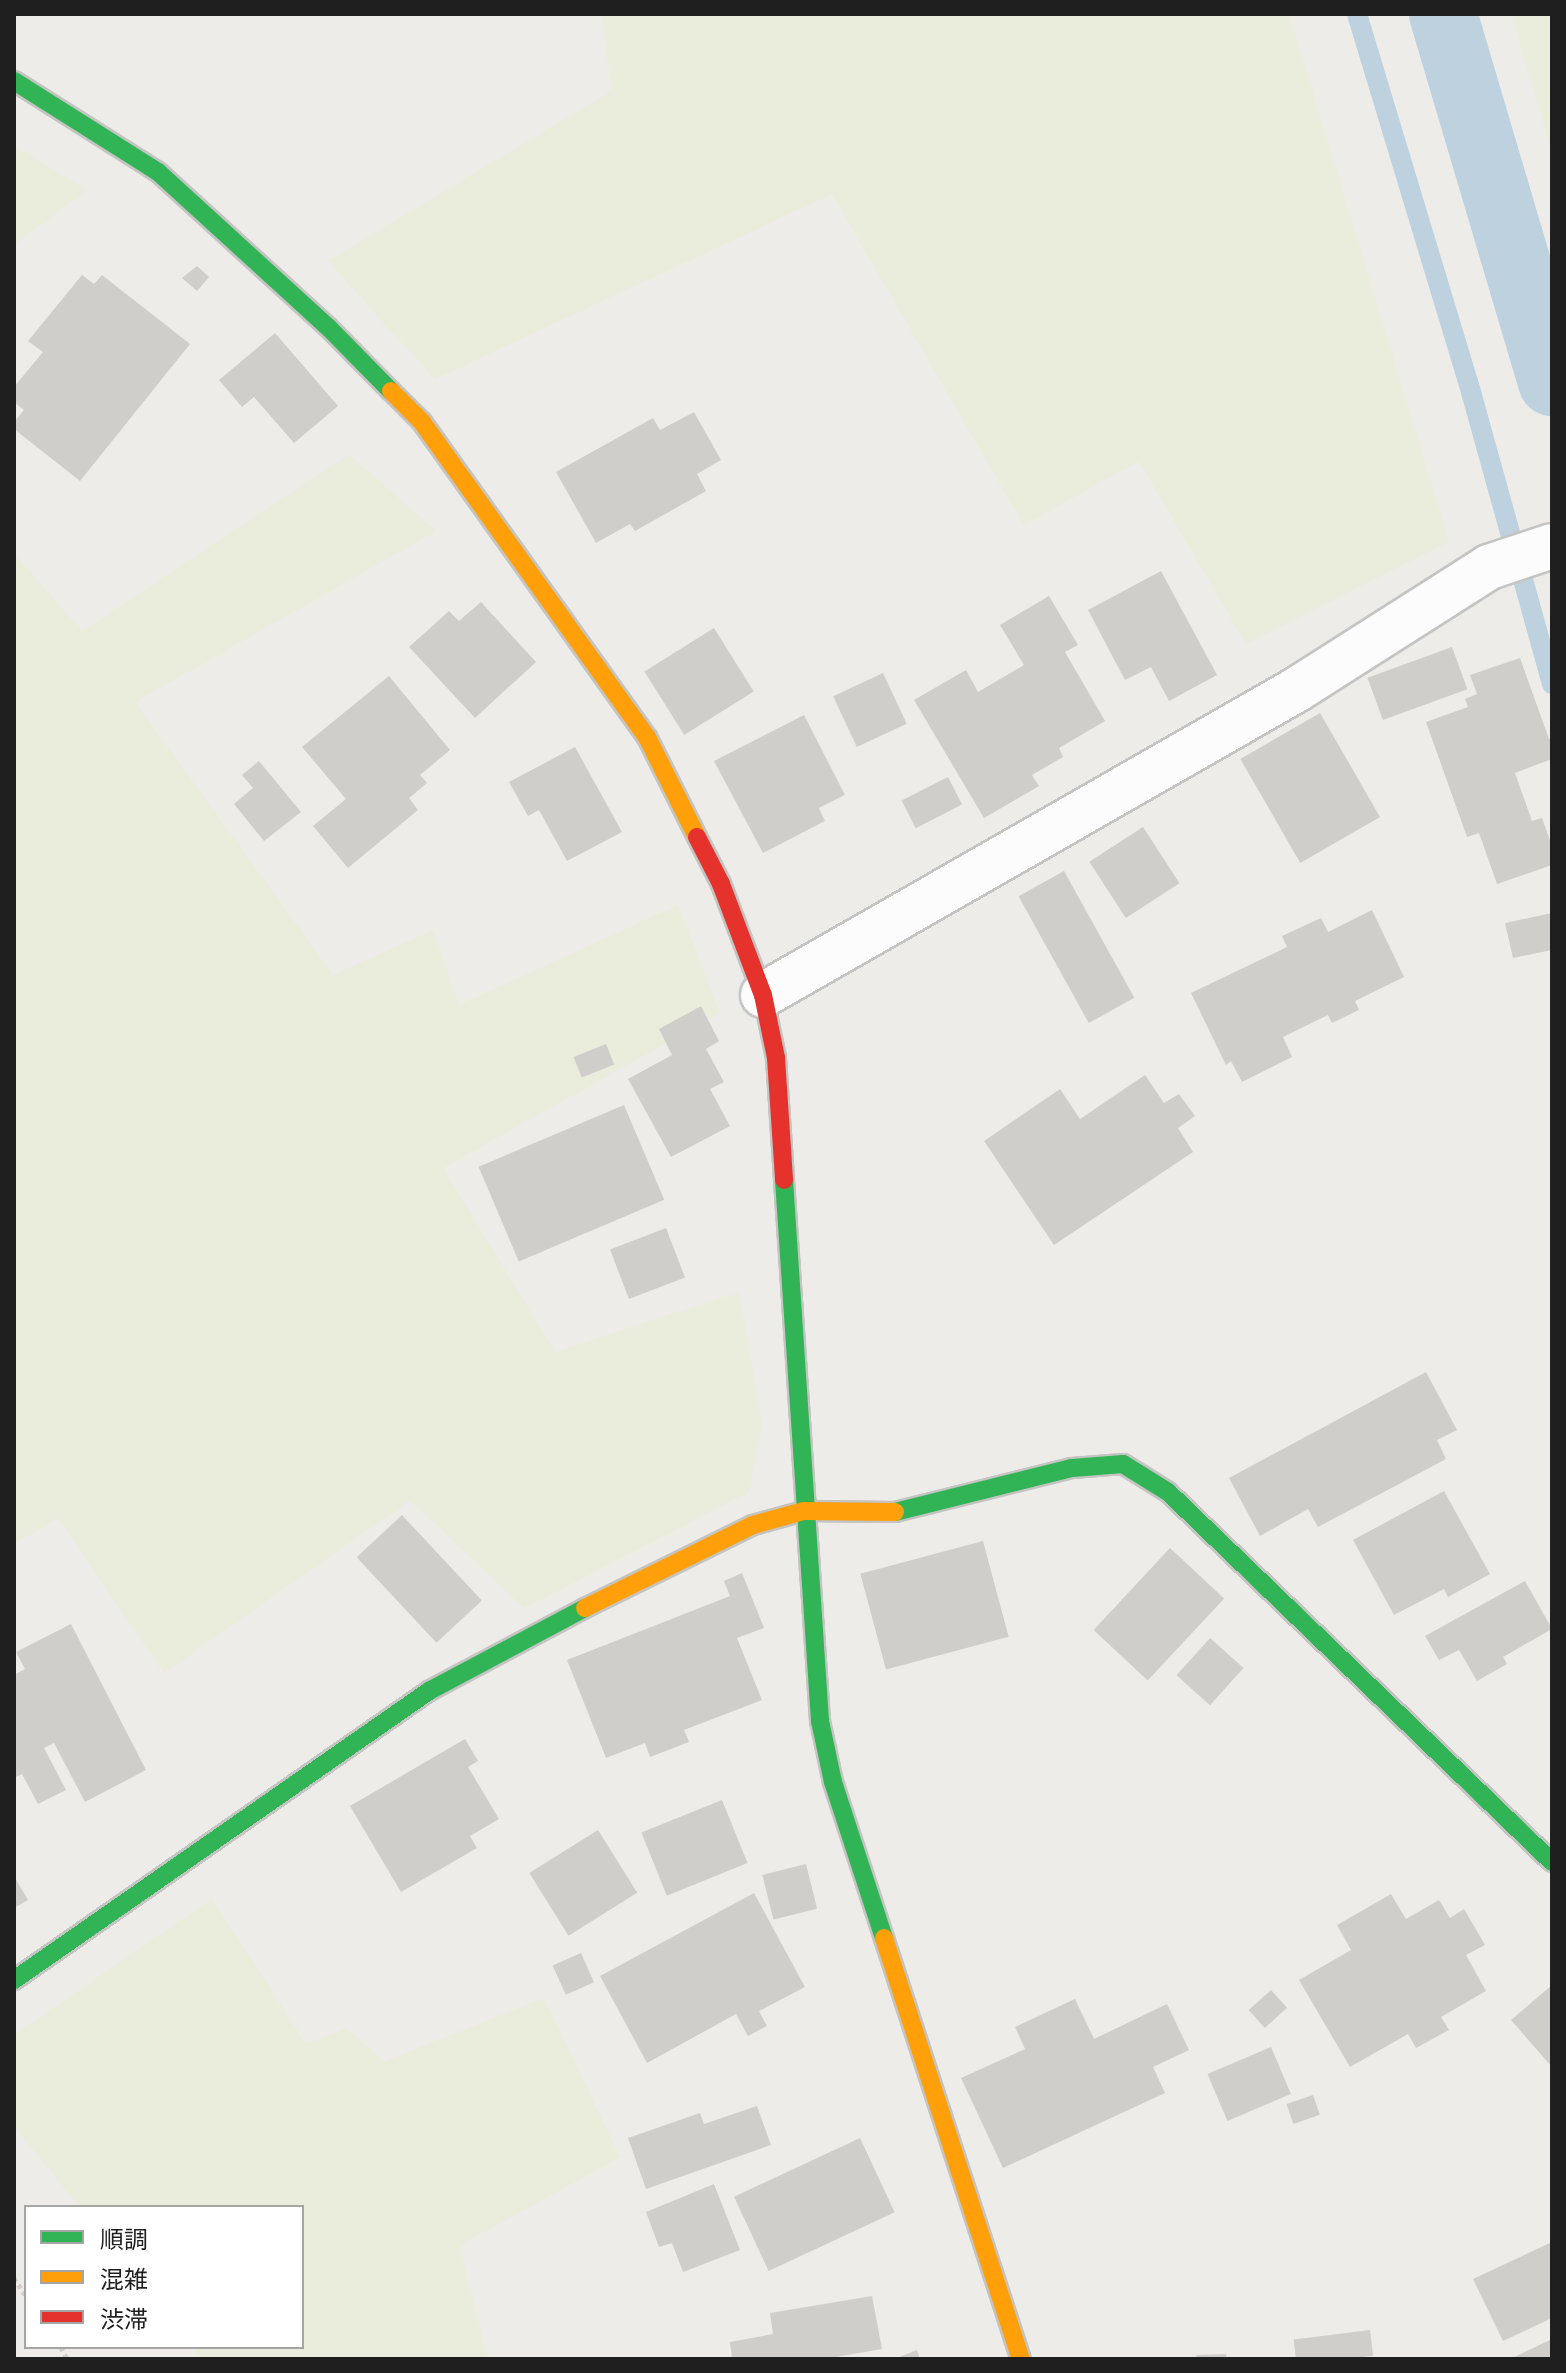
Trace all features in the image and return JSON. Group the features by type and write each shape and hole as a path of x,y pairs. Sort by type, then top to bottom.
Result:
{"street":[{"path":"14,81 158,172 328,327 422,422 647,737 721,884 763,995 776,1058 820,1721 833,1782 1021,2359"},
{"path":"763,995 1296,690 1489,567 1552,546"},
{"path":"14,1980 429,1691 641,1578 753,1525 804,1511 905,1512 1072,1468 1123,1464 1168,1492 1552,1862"}],"green space":[{"path":"601,14 1289,14 1449,542 1246,644 1139,461 1024,525 832,194 435,379 328,261 612,91"},
{"path":"1511,14 1552,14 1552,152 1516,31"},
{"path":"14,146 87,190 14,245"},
{"path":"349,455 436,531 135,702 333,975 433,930 459,1005 678,905 720,1013 443,1168 555,1352 739,1292 762,1426 749,1492 524,1608 410,1500 164,1673 58,1518 14,1544 14,554 82,631"},
{"path":"212,1899 306,2044 347,2028 384,2062 544,1998 620,2157 459,2246 488,2359 203,2359 195,2349 304,2349 304,2205 78,2205 14,2126 14,2035"}],"building":[{"path":"197,266 209,277 197,291 182,278"},
{"path":"82,275 94,284 102,275 190,344 80,481 14,429 14,422 24,410 14,402 14,387 43,352 28,341"},
{"path":"275,333 338,406 294,443 254,397 242,407 219,380"},
{"path":"694,412 721,460 697,474 706,491 635,531 630,524 596,543 556,472 653,418 660,430"},
{"path":"1161,571 1217,675 1169,701 1151,667 1125,680 1088,610"},
{"path":"1049,596 1078,645 1065,652 1105,721 1059,748 1063,757 1032,775 1039,786 984,818 914,700 966,670 978,692 1024,665 1000,625"},
{"path":"481,602 536,662 475,718 409,647 449,611 459,621"},
{"path":"714,628 754,692 684,735 644,671"},
{"path":"1452,647 1467,689 1383,720 1367,678"},
{"path":"1520,658 1549,739 1552,738 1552,759 1515,773 1532,821 1542,818 1552,846 1552,865 1497,884 1479,833 1467,837 1426,722 1468,707 1465,699 1477,694 1470,675"},
{"path":"883,673 907,724 857,747 833,696"},
{"path":"389,676 450,750 420,775 427,783 409,798 418,810 348,868 313,826 346,799 302,747"},
{"path":"1320,713 1380,817 1300,863 1240,759"},
{"path":"804,715 845,795 819,808 825,821 763,853 714,761"},
{"path":"575,747 622,832 567,861 539,810 528,816 509,782"},
{"path":"259,761 301,812 264,841 234,804 253,788 242,775"},
{"path":"948,777 962,805 916,828 902,801"},
{"path":"1143,827 1179,883 1126,918 1089,862"},
{"path":"1064,871 1134,998 1089,1023 1019,896"},
{"path":"1372,910 1404,977 1355,1001 1359,1010 1332,1023 1328,1015 1283,1037 1292,1057 1242,1082 1231,1061 1226,1065 1191,993 1287,947 1282,936 1321,918 1328,932"},
{"path":"1552,913 1552,950 1513,958 1505,923"},
{"path":"701,1006 719,1041 706,1049 724,1082 710,1089 730,1126 671,1157 628,1079 672,1055 659,1029"},
{"path":"606,1044 614,1064 582,1078 574,1057"},
{"path":"1145,1075 1164,1103 1179,1094 1195,1116 1178,1128 1193,1152 1054,1245 984,1141 1060,1089 1080,1119"},
{"path":"624,1105 664,1200 519,1262 479,1167"},
{"path":"666,1228 685,1277 629,1299 610,1250"},
{"path":"1426,1372 1457,1430 1437,1440 1446,1459 1318,1527 1308,1509 1260,1536 1229,1478"},
{"path":"1444,1491 1490,1574 1448,1597 1444,1589 1394,1615 1353,1540"},
{"path":"402,1515 482,1601 436,1643 357,1557"},
{"path":"983,1541 1009,1637 886,1669 860,1574"},
{"path":"1170,1548 1224,1598 1148,1680 1094,1630"},
{"path":"742,1573 764,1628 737,1638 762,1700 684,1730 689,1742 650,1757 645,1743 606,1758 567,1660 730,1596 724,1581"},
{"path":"1525,1581 1552,1629 1503,1657 1507,1664 1477,1681 1459,1650 1439,1660 1425,1636"},
{"path":"71,1624 146,1770 85,1802 54,1743 44,1748 66,1790 38,1804 22,1774 14,1778 14,1675 25,1669 16,1652"},
{"path":"1210,1638 1243,1668 1210,1705 1177,1675"},
{"path":"465,1739 478,1761 468,1767 499,1819 470,1836 477,1848 401,1892 350,1806"},
{"path":"722,1800 747,1863 667,1896 641,1833"},
{"path":"598,1830 637,1893 569,1936 529,1873"},
{"path":"806,1864 817,1909 773,1920 762,1875"},
{"path":"14,1876 28,1900 14,1908"},
{"path":"754,1893 805,1987 759,2011 767,2026 748,2036 736,2014 647,2063 600,1976"},
{"path":"1391,1894 1406,1919 1439,1900 1450,1918 1464,1909 1485,1945 1466,1955 1486,1991 1441,2017 1449,2030 1416,2048 1408,2034 1350,2067 1299,1980 1351,1950 1337,1925"},
{"path":"581,1953 594,1982 566,1995 553,1966"},
{"path":"1552,1985 1552,2067 1511,2020"},
{"path":"1271,1990 1287,2008 1265,2028 1249,2010"},
{"path":"1075,1999 1094,2039 1167,2004 1189,2050 1153,2067 1165,2093 1003,2168 961,2078 1025,2049 1015,2027"},
{"path":"1271,2047 1291,2094 1227,2121 1207,2074"},
{"path":"1313,2095 1320,2115 1293,2124 1287,2104"},
{"path":"757,2106 771,2145 646,2189 628,2138 700,2113 704,2124"},
{"path":"860,2138 895,2212 769,2271 734,2197"},
{"path":"714,2184 740,2250 683,2272 672,2243 659,2247 646,2212"},
{"path":"1552,2242 1552,2318 1503,2341 1473,2279"},
{"path":"872,2296 882,2349 824,2359 732,2359 730,2342 773,2334 770,2313"},
{"path":"1370,2330 1373,2356 1296,2359 1294,2339"},
{"path":"1552,2339 1552,2359 1510,2359"},
{"path":"917,2350 920,2359 894,2359"},
{"path":"1226,2354 1227,2359 1197,2359 1196,2355"}],"waterway":[{"path":"1357,14 1471,392 1552,684"},
{"path":"1443,14 1552,382"}],"traffic: fast":[{"path":"14,81 158,172 328,327 391,391"},
{"path":"784,1180 820,1721 833,1782 884,1938"},
{"path":"895,1512 1072,1468 1123,1464 1168,1492 1552,1862"},
{"path":"14,1980 429,1691 585,1608"}],"traffic: slow":[{"path":"391,391 422,422 647,737 697,837"},
{"path":"585,1608 753,1525 804,1511 895,1512"},
{"path":"884,1938 1021,2359"}],"traffic: jam":[{"path":"697,837 721,884 763,995 776,1058 784,1180"}]}
